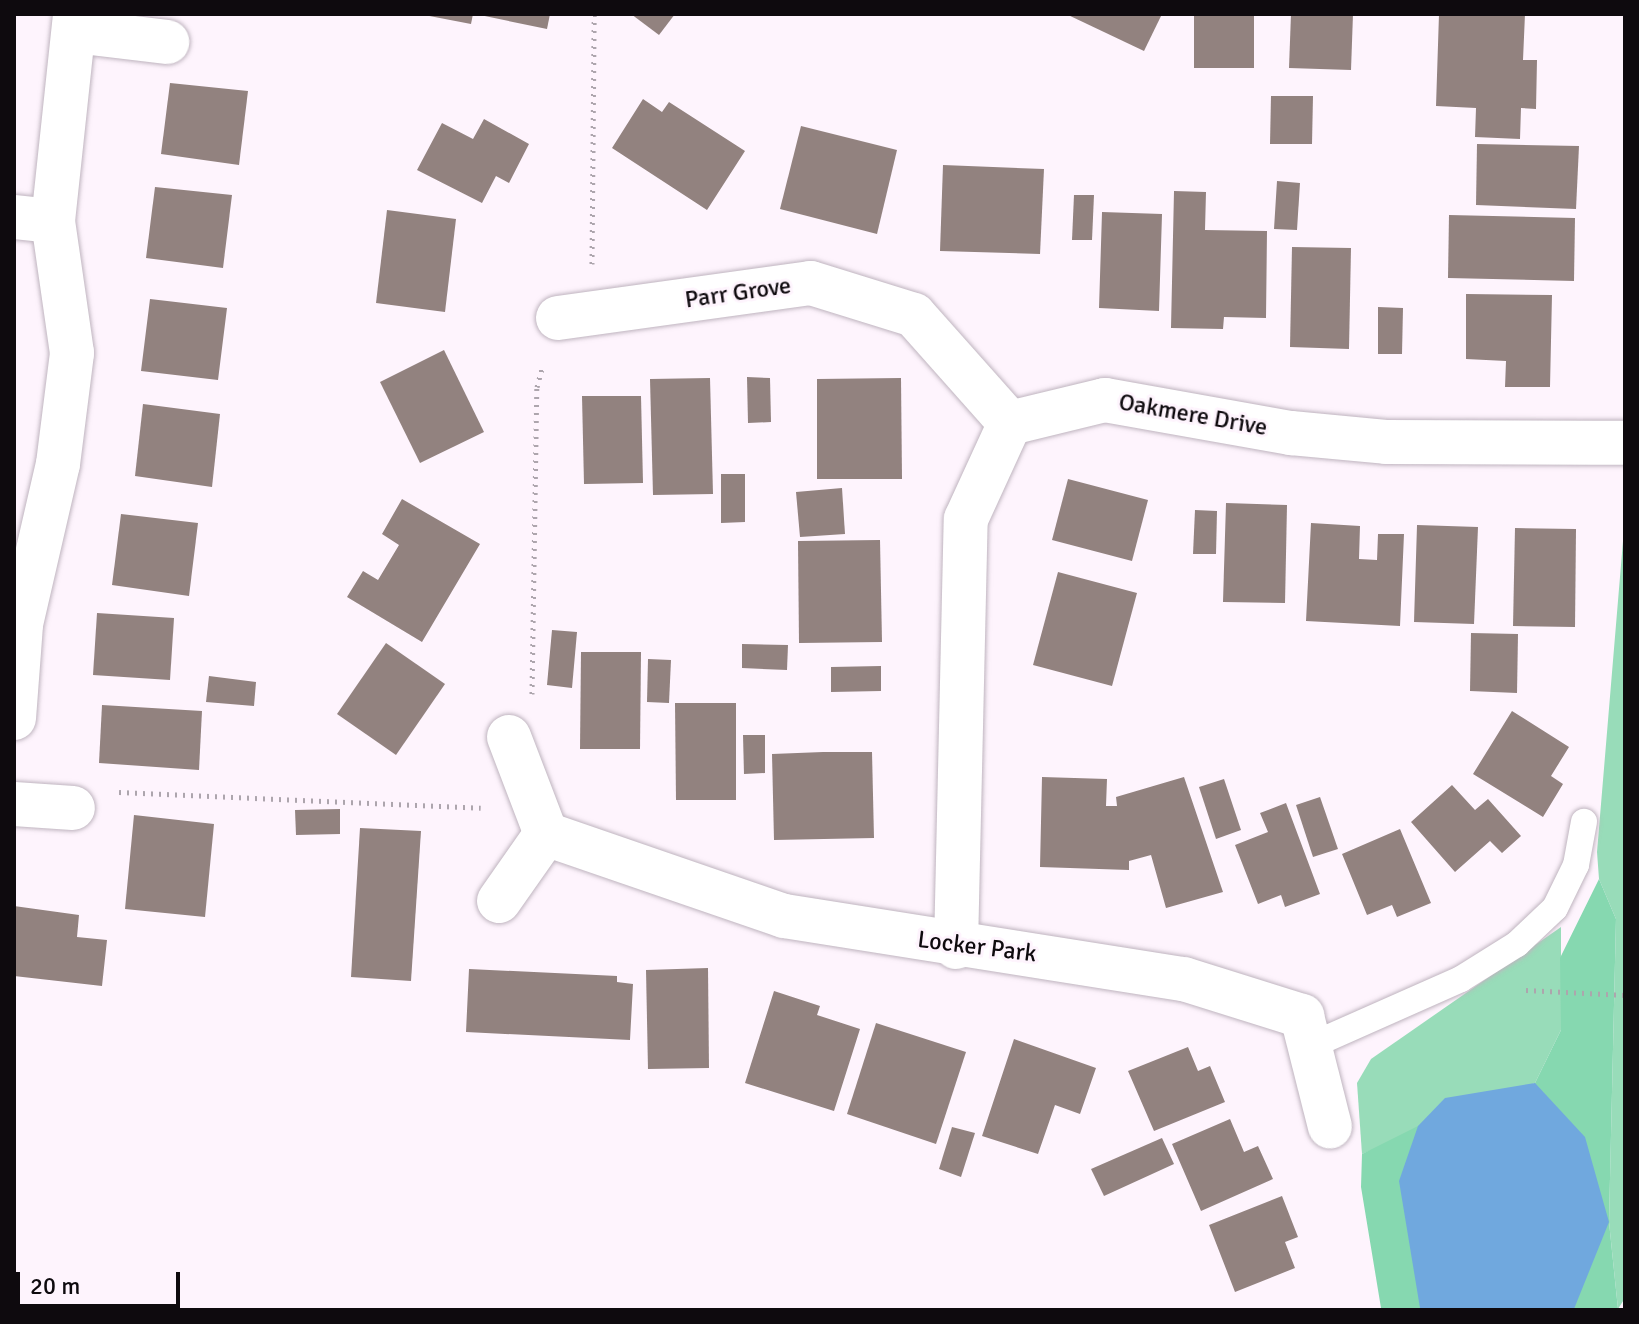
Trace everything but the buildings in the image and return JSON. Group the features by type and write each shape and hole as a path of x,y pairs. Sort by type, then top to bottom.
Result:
{"street":[{"path":"14,718 21,624 58,464 72,353 34,219 75,22 167,42"},
{"name":"Parr Grove","path":"575,316 811,283 914,315 1010,423"},
{"name":"Oakmere Drive","path":"1010,423 1105,400 1291,433 1386,442 1625,443"},
{"path":"956,947 966,519 1010,423"},
{"path":"499,901 540,817 509,737"},
{"path":"14,804 73,808"},
{"name":"Locker Park","path":"540,817 784,916 956,947 1056,956 1184,979 1302,1016 1330,1127"}],"lane":[{"path":"1310,1046 1461,979 1517,944 1555,908 1576,865 1584,822"}],"path":[{"path":"509,737 532,715 537,387 575,316 594,14"},
{"path":"73,808 91,791 462,810 540,817"}],"green space":[{"path":"1625,517 1625,1298 1618,1309 1609,1222 1616,919 1599,879 1597,852"},
{"path":"1599,879 1616,919 1609,1222 1618,1309 1381,1308 1361,1187 1362,1154 1418,1126 1454,1146 1535,1083 1561,1030 1560,958"},
{"path":"1561,927 1561,1030 1535,1083 1362,1154 1357,1083 1371,1059"}],"water":[{"path":"1535,1083 1585,1137 1609,1222 1574,1309 1420,1308 1399,1181 1418,1126 1445,1098"}]}
